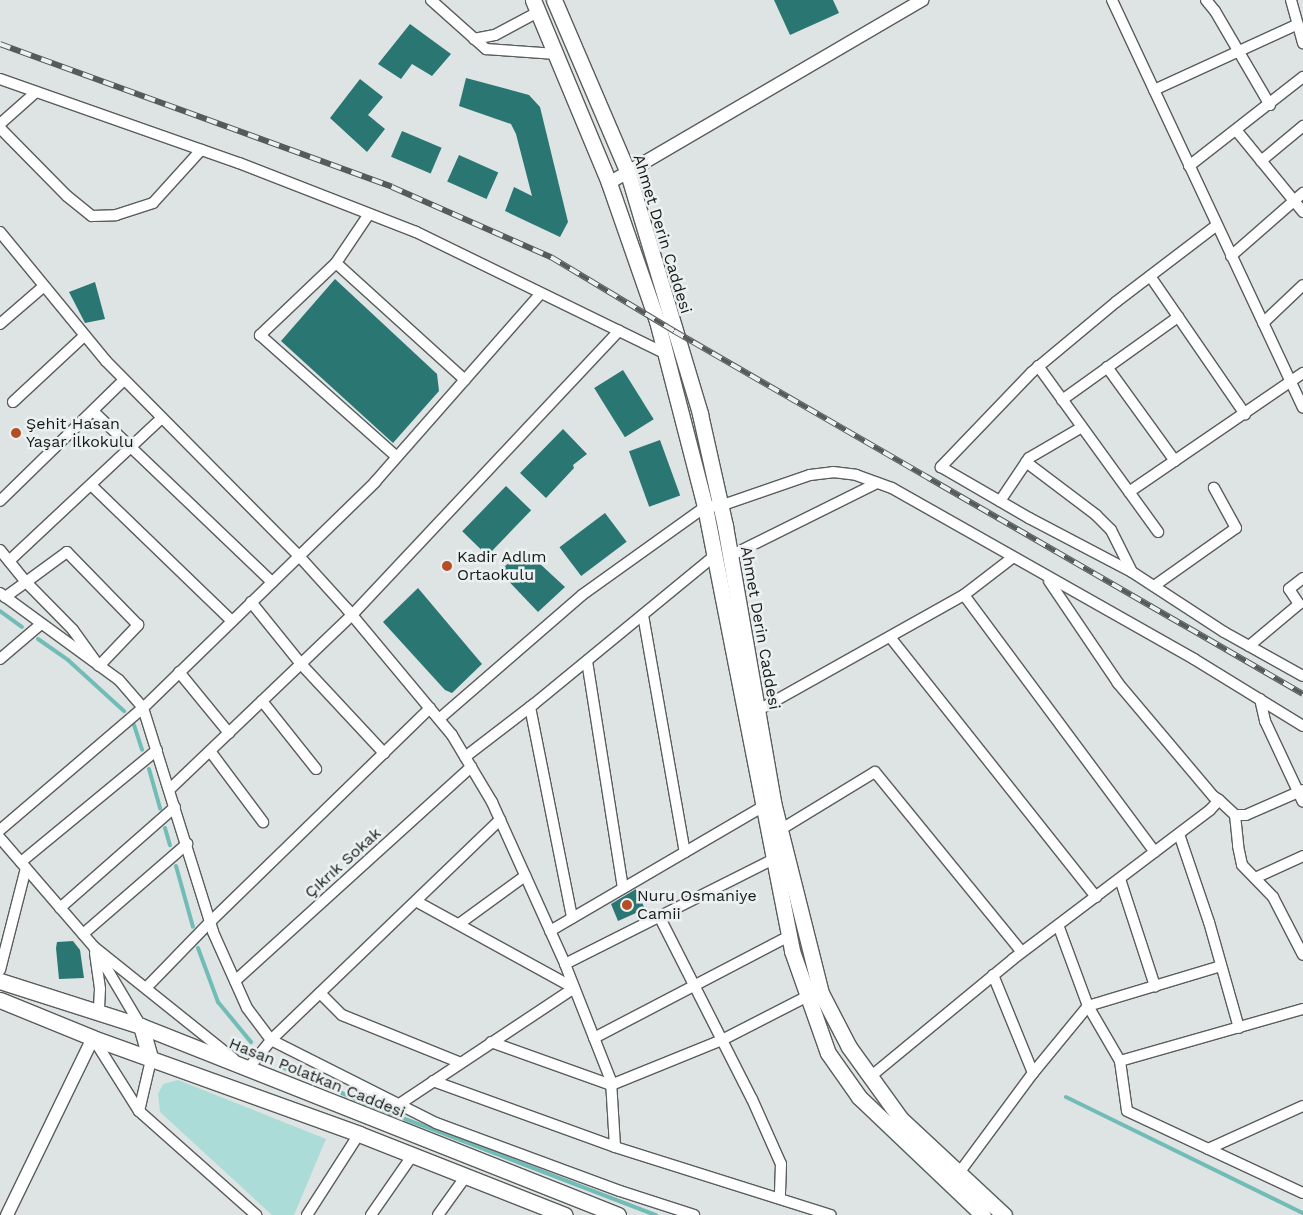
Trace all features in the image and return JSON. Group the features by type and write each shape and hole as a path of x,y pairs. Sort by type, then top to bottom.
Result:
{"main road":[{"name":"Ahmet Derin Caddesi","path":"554,0 627,170 700,414 730,556 780,830 821,993 849,1047 901,1119 1004,1215"},
{"name":"Ahmet Derin Caddesi","path":"536,6 609,183 657,321 705,507 789,936 828,1053 859,1097 983,1215"},
{"name":"Hasan Polatkan Caddesi","path":"0,981 99,1011 141,1026 618,1215"},
{"path":"0,1000 151,1060 359,1134 562,1215"},
{"path":"93,1038 99,1011"},
{"path":"141,1026 151,1060"}],"street":[{"path":"431,0 486,49 556,54"},
{"path":"609,183 627,170 922,0"},
{"path":"1112,0 1290,384 1303,407"},
{"path":"1206,0 1215,11 1270,105"},
{"path":"1291,0 1299,17 1303,42"},
{"path":"474,39 495,35 536,6"},
{"path":"1154,90 1238,51 1299,17"},
{"path":"1189,166 1270,105 1303,77"},
{"path":"0,79 201,150 416,232 666,354"},
{"path":"0,124 36,92"},
{"path":"1261,161 1303,126"},
{"path":"0,128 67,196 92,216 116,215 153,203 201,150"},
{"path":"1236,130 1303,212"},
{"path":"1231,256 1303,193"},
{"path":"369,214 336,262 260,335 397,458"},
{"path":"1217,225 1038,366 942,467 1000,501 1132,572 1249,646 1303,676"},
{"path":"0,232 124,380 299,556 352,615 452,735 500,820 565,964 612,1085 615,1147"},
{"path":"336,262 465,380"},
{"path":"1150,276 1245,414"},
{"path":"1262,323 1303,285"},
{"path":"0,324 44,286"},
{"path":"0,830 143,708 375,482 540,294"},
{"path":"1062,400 1178,317"},
{"path":"170,789 352,615 618,331"},
{"path":"13,402 85,335"},
{"path":"1038,366 1158,532"},
{"path":"1108,367 1175,461"},
{"path":"1129,492 1303,374"},
{"path":"0,501 124,380"},
{"path":"93,411 272,582"},
{"path":"9,561 162,418"},
{"path":"1000,501 1026,462 1044,448 1082,427"},
{"path":"1026,462 1096,515 1111,530 1132,572"},
{"path":"439,719 582,595 705,507 720,506 810,475 840,473 856,475 892,488 1047,578 1194,659 1303,726"},
{"path":"730,556 877,483"},
{"path":"91,485 232,621"},
{"path":"1154,586 1236,528 1214,488"},
{"path":"0,550 26,582 73,630 100,666"},
{"path":"100,666 138,624 66,552 26,582 2,595 41,624 100,666 120,680 143,708 170,789 210,922 247,1008 271,1040 445,1127 620,1191 694,1215"},
{"path":"465,757 587,661 714,556"},
{"path":"757,710 964,595 1012,558"},
{"path":"1047,578 1118,683 1212,796 1235,815 1242,865 1273,897 1299,937 1303,955"},
{"path":"1249,646 1301,605 1289,589 1303,578"},
{"path":"964,595 1155,852"},
{"path":"251,602 301,664 384,753"},
{"path":"643,615 686,852"},
{"path":"0,658 41,624"},
{"path":"890,637 1096,897"},
{"path":"587,661 623,888"},
{"path":"179,672 229,732"},
{"path":"1260,700 1265,721 1301,791 1303,802"},
{"path":"262,701 316,769"},
{"path":"530,707 572,918"},
{"path":"146,988 210,922 430,708"},
{"path":"0,970 23,865 157,750"},
{"path":"210,751 263,822"},
{"name":"Çıkrık Sokak","path":"235,981 471,767"},
{"path":"780,830 875,772 1022,952"},
{"path":"1235,815 1246,815 1301,791"},
{"path":"870,1077 993,975 1210,810 1219,800"},
{"path":"550,931 764,806"},
{"path":"60,908 175,807"},
{"path":"94,947 248,1070 271,1040 500,820"},
{"path":"1179,834 1239,1028"},
{"path":"0,838 94,947 141,1026"},
{"path":"83,934 187,844"},
{"path":"1255,878 1303,856"},
{"path":"565,964 774,858"},
{"path":"458,924 525,876"},
{"path":"1120,879 1155,986"},
{"path":"416,901 574,988"},
{"path":"659,916 722,1040 781,1164 780,1198"},
{"path":"1058,925 1088,1006 1120,1061 1127,1111 1303,1193"},
{"path":"594,1038 789,936"},
{"path":"94,947 100,989 99,1011"},
{"path":"959,1173 1033,1073 1088,1006 1221,966"},
{"path":"993,975 1033,1073"},
{"path":"398,1104 574,988"},
{"path":"320,993 342,1016 461,1063"},
{"path":"491,1042 612,1085 722,1040 808,996"},
{"path":"1120,1061 1303,1009"},
{"path":"93,1038 140,1111 256,1215"},
{"path":"7,1215 93,1038"},
{"path":"140,1111 151,1060"},
{"path":"433,1081 615,1147 831,1215"},
{"path":"1208,1149 1303,1106"},
{"path":"307,1215 359,1134"},
{"path":"371,1215 412,1156"},
{"path":"438,1215 466,1176"}],"shaded area":[{"path":"178,1080 326,1139 294,1215 272,1215 160,1112 158,1094 163,1084"}],"building":[{"path":"774,0 833,0 839,13 790,35"},
{"path":"410,24 451,54 432,76 412,64 401,79 378,64"},
{"path":"466,78 529,95 540,107 568,222 560,237 505,211 514,187 532,196 516,134 511,124 459,106"},
{"path":"360,79 383,97 368,115 385,129 367,152 330,118"},
{"path":"402,131 442,148 431,174 391,157"},
{"path":"459,155 498,172 486,199 447,181"},
{"path":"335,279 437,374 439,391 393,443 281,341"},
{"path":"95,282 105,319 85,323 69,292"},
{"path":"623,370 654,419 625,437 594,388"},
{"path":"563,429 587,454 573,465 574,468 546,498 520,473"},
{"path":"660,440 680,495 649,507 629,451"},
{"path":"506,486 531,510 487,556 462,531"},
{"path":"605,513 627,542 581,576 559,547"},
{"path":"525,550 565,587 538,612 499,571"},
{"path":"418,588 482,664 452,693 445,690 383,622"},
{"name":"Nuru Osmaniye Camii","path":"636,889 645,909 618,921 611,904"},
{"path":"73,941 80,950 84,978 59,979 57,942"}],"waterway":[{"path":"0,611 22,627"},
{"path":"38,639 68,660 124,711"},
{"path":"134,725 142,750"},
{"path":"149,769 160,808"},
{"path":"165,828 170,845"},
{"path":"176,866 193,927"},
{"path":"198,948 218,1002 251,1042"},
{"path":"284,1068 374,1107 656,1215"},
{"path":"1066,1097 1303,1213"}],"railway":[{"path":"0,44 392,187 551,257 674,331 1303,694"}],"place":[{"name":"Şehit Hasan Yaşar İlkokulu","path":"16,433"},
{"name":"Kadir Adlım Ortaokulu","path":"447,566"},
{"name":"Nuru Osmaniye Camii","path":"627,905"}]}
